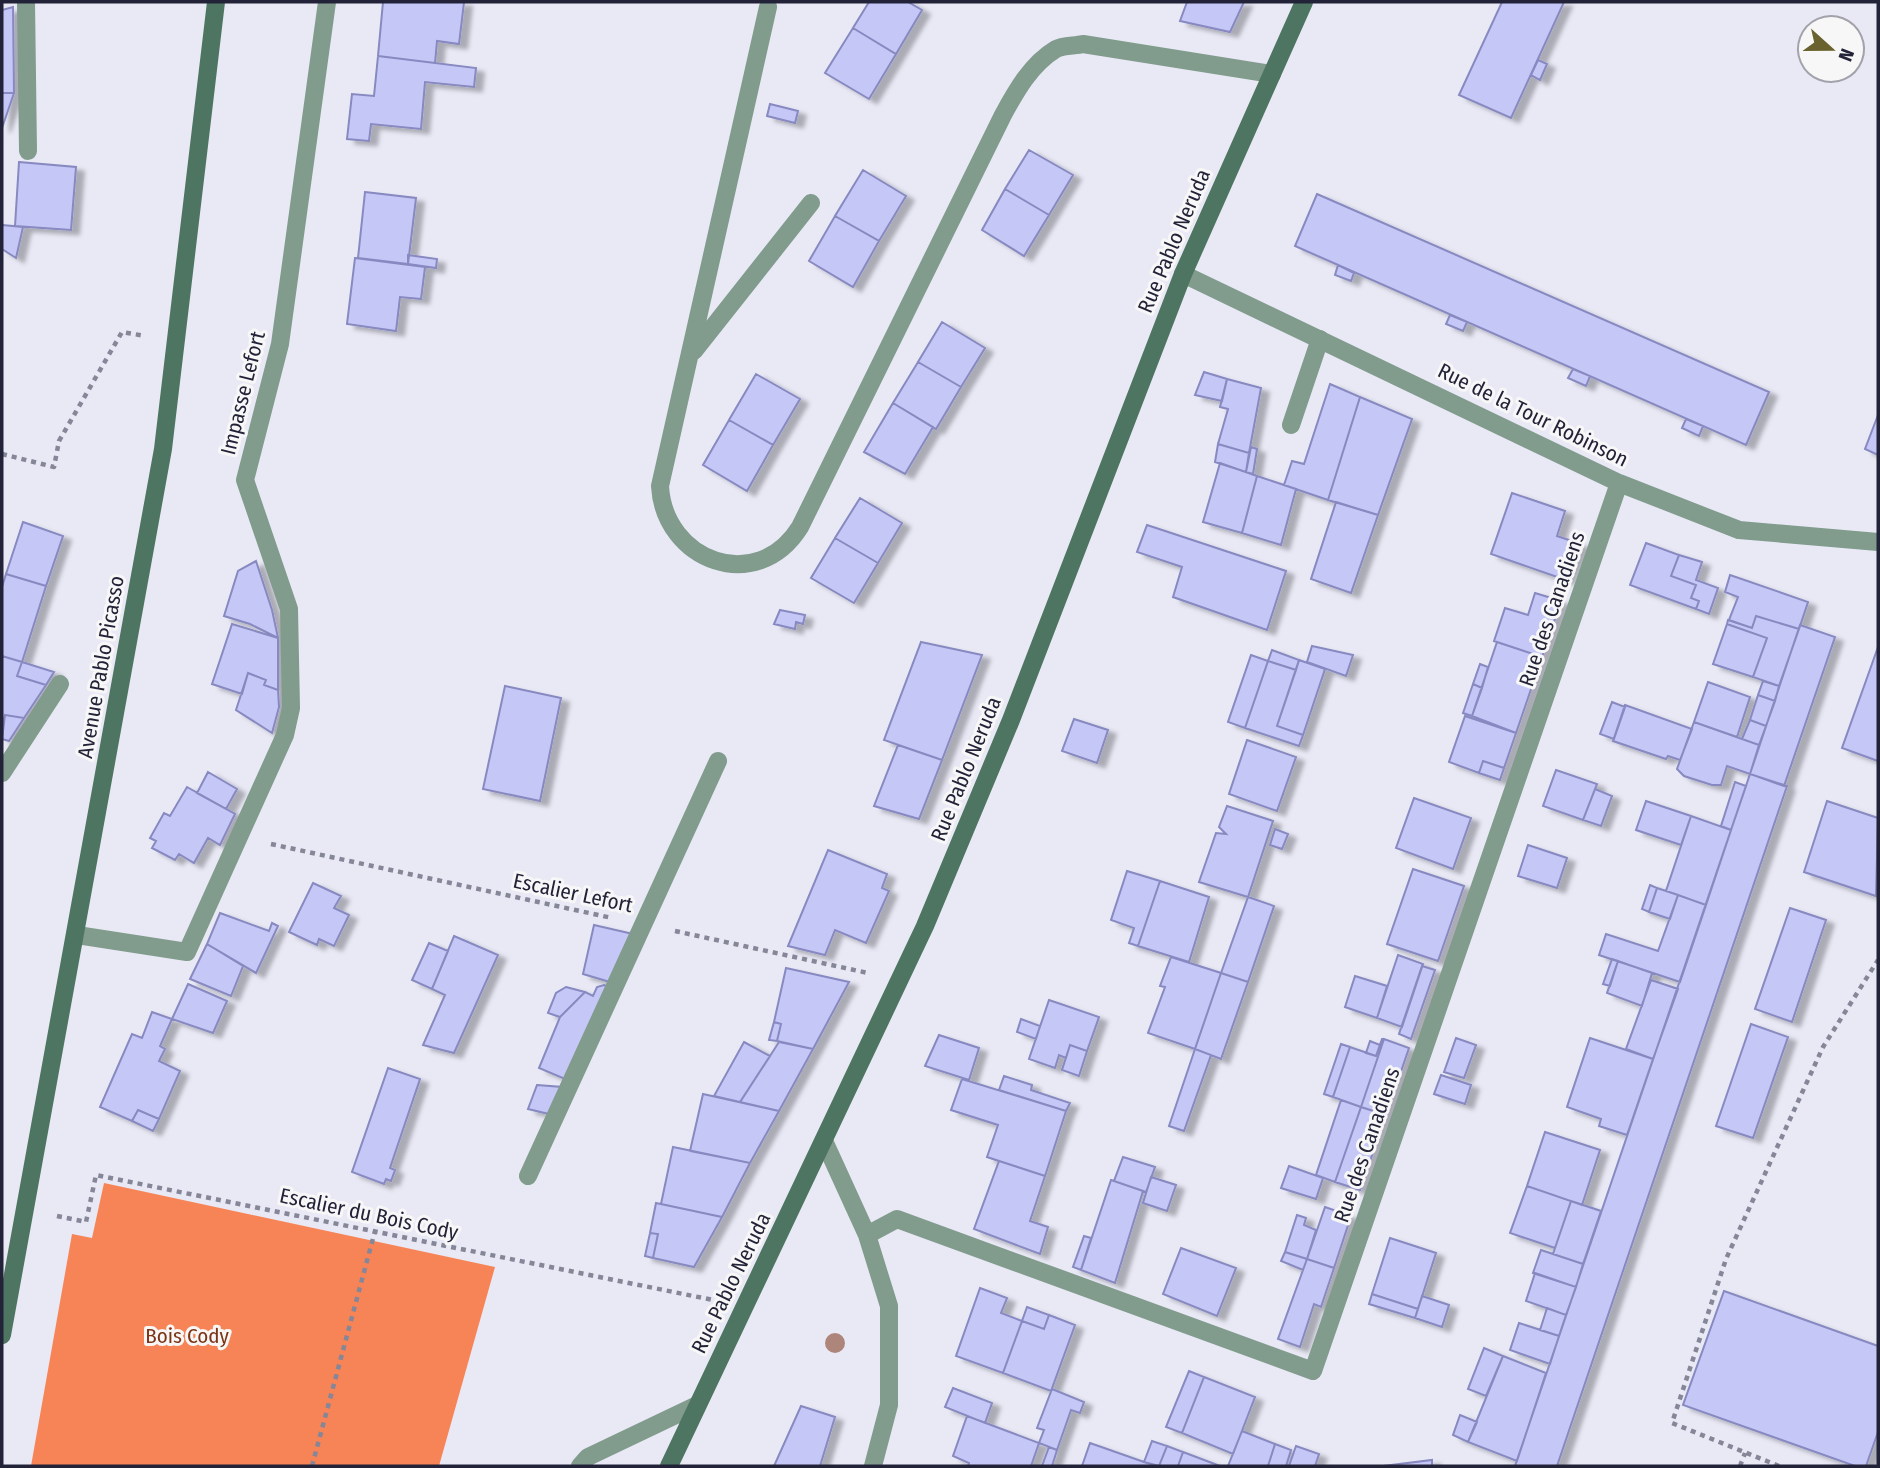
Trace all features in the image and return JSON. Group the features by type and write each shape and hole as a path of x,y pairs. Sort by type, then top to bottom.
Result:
{"street":[{"path":"26,2 28,151"},
{"name":"Avenue Pablo Picasso","path":"2,1335 77,935 163,449 216,2"},
{"name":"Impasse Lefort","path":"77,935 187,952 285,735 291,708 289,609 245,480 280,344 327,2"},
{"name":"Rue Pablo Neruda","path":"669,1466 901,981 1011,720 1183,274 1304,2"},
{"path":"768,7 660,486 661,500 670,524 683,539 716,561 737,565 769,559 788,547 1003,116 1022,81 1041,62 1057,48 1083,44 1272,74"},
{"path":"689,357 811,203"},
{"name":"Rue de la Tour Robinson","path":"1183,274 1619,483 1739,530 1878,542"},
{"path":"1291,425 1320,339"},
{"name":"Rue des Canadiens","path":"867,1234 897,1219 1313,1371 1619,483"},
{"path":"2,772 60,684"},
{"path":"528,1176 718,761"},
{"path":"825,1143 867,1234 889,1306 889,1405 873,1466"},
{"path":"580,1466 588,1457 697,1405"}],"path":[{"path":"2,454 54,467 59,441 117,341"},
{"name":"Escalier Lefort","path":"240,838 901,981"},
{"path":"1779,1466 1672,1423 1726,1259 1823,1046 1878,960"},
{"name":"Escalier du Bois Cody","path":"26,1210 86,1222 96,1175 745,1307"},
{"path":"312,1466 375,1231"},
{"path":"1740,1466 1745,1453"}],"green space":[{"name":"Bois Cody","path":"104,1183 495,1267 439,1466 31,1466 72,1234 92,1238"}],"building":[{"path":"383,2 464,2 459,44 437,41 435,63 378,56"},
{"path":"869,2 908,2 922,10 896,54 853,28"},
{"path":"1187,2 1244,2 1230,32 1180,21"},
{"path":"1502,2 1564,2 1511,118 1459,95"},
{"path":"13,7 14,93 2,93 2,10"},
{"path":"853,28 896,54 869,99 825,73"},
{"path":"378,56 476,68 474,87 425,82 421,129 371,124 369,141 347,139 352,94 374,96"},
{"path":"1538,60 1547,64 1540,80 1531,75"},
{"path":"2,93 14,93 2,128"},
{"path":"770,104 798,111 795,123 767,116"},
{"path":"1029,150 1073,175 1049,215 1005,189"},
{"path":"19,162 76,167 71,230 15,226"},
{"path":"863,170 906,196 879,241 835,216"},
{"path":"1005,189 1049,215 1024,256 982,230"},
{"path":"365,192 416,198 408,264 358,258"},
{"path":"1317,194 1769,392 1746,445 1295,246"},
{"path":"835,216 879,241 853,287 809,261"},
{"path":"2,225 23,227 16,258 2,249"},
{"path":"408,255 437,259 436,268 408,264"},
{"path":"355,258 425,267 421,299 400,297 396,331 347,324"},
{"path":"1338,265 1354,273 1351,281 1335,275"},
{"path":"1450,315 1467,322 1463,331 1446,324"},
{"path":"942,322 985,348 961,387 918,362"},
{"path":"918,362 961,387 936,429 893,403"},
{"path":"1573,369 1590,376 1586,386 1568,378"},
{"path":"1204,372 1227,379 1222,401 1195,395"},
{"path":"756,374 800,399 773,445 729,420"},
{"path":"1227,379 1261,388 1249,453 1218,444 1228,409 1220,407"},
{"path":"1330,384 1360,397 1328,500 1284,485 1292,461 1304,464"},
{"path":"1360,397 1412,419 1378,515 1328,500"},
{"path":"893,403 933,427 905,474 864,452"},
{"path":"1878,415 1878,455 1865,449"},
{"path":"1686,419 1703,426 1699,436 1682,428"},
{"path":"729,420 773,445 747,491 703,465"},
{"path":"1218,444 1249,453 1246,472 1215,462"},
{"path":"1251,447 1257,449 1253,474 1246,472"},
{"path":"1220,463 1257,476 1242,533 1203,522"},
{"path":"1257,476 1296,489 1281,545 1242,533"},
{"path":"1512,493 1565,511 1557,536 1581,544 1566,580 1491,554"},
{"path":"860,498 902,523 878,563 835,538"},
{"path":"1336,502 1378,515 1351,593 1311,579"},
{"path":"23,522 63,536 46,586 6,574"},
{"path":"1147,525 1286,571 1267,630 1173,597 1182,567 1137,552"},
{"path":"835,538 878,563 854,603 811,578"},
{"path":"1646,543 1679,555 1671,576 1696,585 1691,598 1699,601 1696,609 1630,585"},
{"path":"1679,555 1702,562 1696,580 1718,588 1709,614 1696,609 1699,601 1691,598 1696,585 1671,576"},
{"path":"256,561 278,638 250,624 224,616 238,571"},
{"path":"6,574 46,586 22,662 2,656 2,587"},
{"path":"1730,575 1808,602 1799,629 1756,616 1752,628 1729,620 1738,597 1725,592"},
{"path":"1535,593 1561,601 1542,657 1494,641 1505,608 1528,615"},
{"path":"780,610 805,615 803,624 796,622 795,629 774,624"},
{"path":"1756,616 1799,629 1779,686 1753,677 1767,638 1727,624 1728,620 1752,628"},
{"path":"232,624 278,638 278,690 264,685 266,680 248,673 242,694 212,684"},
{"path":"1727,624 1767,638 1753,677 1713,664"},
{"path":"1800,625 1835,637 1784,786 1750,774"},
{"path":"921,642 982,655 942,760 884,740"},
{"path":"1497,642 1542,657 1516,733 1472,716"},
{"path":"1312,646 1353,655 1346,676 1307,662"},
{"path":"1878,647 1878,761 1842,748"},
{"path":"1272,650 1299,660 1296,670 1268,661"},
{"path":"1251,655 1268,661 1245,728 1228,722"},
{"path":"2,656 22,662 17,676 46,685 24,718 5,715 2,724"},
{"path":"1299,660 1325,669 1303,735 1277,726"},
{"path":"1268,661 1296,670 1277,726 1303,735 1299,746 1245,728"},
{"path":"22,662 54,672 46,685 17,676"},
{"path":"1480,664 1488,667 1482,688 1473,684"},
{"path":"248,673 266,680 264,685 278,690 279,707 272,733 236,710"},
{"path":"1763,681 1779,686 1775,701 1758,695"},
{"path":"1708,682 1750,697 1737,737 1694,722"},
{"path":"1473,684 1482,688 1472,716 1463,713"},
{"path":"505,686 561,698 540,801 483,789"},
{"path":"1758,695 1775,701 1766,726 1750,720"},
{"path":"1612,702 1625,707 1614,739 1600,734"},
{"path":"1625,705 1692,729 1680,760 1668,756 1666,759 1613,741"},
{"path":"5,715 24,718 9,741 2,739"},
{"path":"1465,716 1516,733 1504,768 1483,761 1479,773 1449,762"},
{"path":"1074,719 1108,730 1097,763 1062,751"},
{"path":"1750,720 1766,726 1759,745 1742,739"},
{"path":"1694,722 1759,745 1750,774 1727,766 1721,785 1712,785 1684,776 1677,769"},
{"path":"1247,740 1296,757 1277,811 1229,794"},
{"path":"898,745 942,760 919,819 874,806"},
{"path":"1483,761 1504,768 1500,780 1479,773"},
{"path":"1556,770 1597,784 1583,820 1543,806"},
{"path":"208,772 237,789 226,809 197,793"},
{"path":"1750,774 1787,786 1557,1466 1515,1466"},
{"path":"1735,782 1746,786 1731,830 1721,826"},
{"path":"187,787 235,814 220,845 208,838 194,863 179,854 175,860 152,848 156,841 150,838 164,813 170,816"},
{"path":"1595,789 1612,796 1601,826 1583,820"},
{"path":"1414,798 1471,818 1453,869 1396,848"},
{"path":"1646,801 1691,816 1681,845 1636,830"},
{"path":"1827,801 1878,818 1876,896 1804,872"},
{"path":"1227,806 1273,821 1248,897 1199,882 1216,833 1226,834 1219,827"},
{"path":"1691,816 1731,830 1706,905 1666,891"},
{"path":"1275,829 1288,834 1282,849 1270,845"},
{"path":"1528,845 1567,858 1557,888 1518,876"},
{"path":"828,850 887,874 882,888 889,891 866,943 835,930 825,955 788,946"},
{"path":"1413,869 1464,886 1438,961 1387,944"},
{"path":"1127,871 1160,881 1138,946 1129,943 1134,928 1111,920"},
{"path":"1160,881 1209,897 1189,962 1138,946"},
{"path":"313,883 341,896 334,908 349,915 334,946 319,939 317,945 289,932"},
{"path":"1650,885 1657,888 1649,912 1642,909"},
{"path":"1657,888 1678,895 1670,919 1649,912"},
{"path":"1678,895 1706,905 1680,982 1599,955 1606,934 1658,951"},
{"path":"1248,897 1274,906 1248,982 1221,973"},
{"path":"1790,908 1826,920 1792,1022 1755,1009"},
{"path":"220,913 269,931 272,923 278,926 256,973 207,944"},
{"path":"594,925 633,934 610,982 583,974"},
{"path":"454,936 498,955 454,1053 423,1045 445,995 432,989"},
{"path":"429,943 448,951 432,989 412,980"},
{"path":"207,944 243,966 231,996 190,979"},
{"path":"1398,955 1423,964 1402,1027 1377,1018"},
{"path":"1171,957 1221,973 1195,1049 1148,1033 1165,987 1160,986"},
{"path":"1612,959 1618,961 1610,986 1603,984"},
{"path":"1618,961 1652,973 1642,1006 1607,993"},
{"path":"1422,966 1435,970 1411,1039 1399,1034"},
{"path":"786,968 849,982 813,1049 777,1041 781,1024 774,1022"},
{"path":"1221,973 1248,982 1221,1059 1195,1049"},
{"path":"1355,976 1387,986 1377,1018 1345,1007"},
{"path":"1651,980 1678,989 1653,1059 1626,1049"},
{"path":"188,984 227,1001 213,1033 172,1019"},
{"path":"566,987 585,992 560,1017 548,1013 556,993"},
{"path":"597,987 608,987 565,1079 539,1068 560,1017 585,992 593,996"},
{"path":"1049,1000 1099,1017 1087,1051 1070,1045 1066,1058 1059,1055 1055,1068 1029,1059"},
{"path":"152,1012 172,1019 160,1046 165,1049 159,1061 180,1071 159,1119 138,1110 132,1121 100,1107 132,1034 142,1038"},
{"path":"1021,1019 1040,1026 1036,1039 1017,1032"},
{"path":"774,1022 781,1024 777,1041 769,1040"},
{"path":"1751,1024 1788,1037 1753,1138 1716,1126"},
{"path":"939,1035 979,1048 969,1080 925,1066"},
{"path":"1456,1038 1476,1045 1464,1078 1444,1072"},
{"path":"1590,1038 1653,1059 1627,1135 1599,1126 1601,1119 1567,1107"},
{"path":"1382,1039 1361,1107 1333,1097 1350,1047 1376,1056"},
{"path":"1384,1039 1409,1048 1386,1115 1361,1107"},
{"path":"1370,1041 1380,1045 1376,1056 1366,1053"},
{"path":"744,1042 770,1056 740,1102 714,1096"},
{"path":"779,1042 813,1049 779,1111 740,1102"},
{"path":"1341,1044 1350,1047 1333,1097 1324,1094"},
{"path":"1070,1045 1087,1051 1079,1076 1062,1070"},
{"path":"1195,1049 1211,1055 1184,1131 1169,1126"},
{"path":"388,1068 420,1079 390,1168 395,1170 391,1181 386,1179 384,1184 352,1172"},
{"path":"1441,1075 1471,1085 1465,1104 1434,1094"},
{"path":"1004,1076 1032,1085 1031,1090 1070,1103 1066,1111 999,1090"},
{"path":"962,1079 1066,1111 1045,1176 987,1157 998,1125 951,1110"},
{"path":"537,1085 562,1087 549,1114 528,1109"},
{"path":"703,1094 779,1111 750,1163 690,1151"},
{"path":"1341,1100 1361,1107 1335,1182 1316,1175"},
{"path":"1361,1107 1386,1115 1360,1190 1335,1182"},
{"path":"138,1110 159,1119 153,1131 132,1121"},
{"path":"1545,1132 1600,1150 1582,1205 1527,1186"},
{"path":"673,1147 750,1163 722,1217 661,1204"},
{"path":"1123,1157 1155,1167 1146,1192 1114,1181"},
{"path":"999,1161 1045,1176 1030,1221 1048,1227 1040,1254 974,1229"},
{"path":"1289,1166 1323,1178 1316,1199 1281,1188"},
{"path":"1151,1177 1176,1185 1167,1211 1143,1203"},
{"path":"1111,1180 1143,1191 1115,1283 1081,1270"},
{"path":"1527,1186 1571,1201 1555,1248 1510,1233"},
{"path":"1571,1201 1601,1211 1583,1264 1553,1254"},
{"path":"656,1203 722,1217 694,1267 653,1258 658,1234 650,1233"},
{"path":"1325,1207 1351,1216 1334,1268 1307,1259"},
{"path":"1297,1215 1306,1218 1304,1225 1316,1230 1307,1259 1285,1252"},
{"path":"650,1233 658,1234 653,1258 645,1256"},
{"path":"1084,1236 1091,1238 1081,1270 1073,1267"},
{"path":"1390,1238 1436,1253 1418,1309 1372,1294"},
{"path":"1181,1248 1236,1268 1217,1316 1163,1294"},
{"path":"1541,1250 1583,1264 1576,1287 1533,1273"},
{"path":"1285,1252 1307,1259 1303,1270 1281,1261"},
{"path":"1307,1259 1334,1268 1321,1307 1314,1304 1300,1347 1278,1339"},
{"path":"1535,1273 1576,1287 1566,1315 1526,1301"},
{"path":"980,1288 1007,1298 1001,1313 1022,1321 1003,1373 956,1356"},
{"path":"1724,1291 1878,1346 1878,1432 1866,1466 1855,1466 1683,1405"},
{"path":"1372,1294 1418,1309 1415,1318 1369,1304"},
{"path":"1422,1296 1449,1305 1442,1327 1415,1318"},
{"path":"1027,1307 1049,1315 1044,1329 1022,1321"},
{"path":"1547,1308 1566,1315 1559,1336 1540,1330"},
{"path":"1049,1315 1075,1325 1051,1391 1003,1373 1022,1321 1044,1329"},
{"path":"1519,1323 1559,1336 1550,1364 1510,1350"},
{"path":"1484,1348 1503,1356 1486,1396 1468,1389"},
{"path":"1503,1356 1546,1373 1517,1461 1468,1442"},
{"path":"1189,1371 1204,1377 1182,1433 1166,1427"},
{"path":"1204,1377 1255,1397 1233,1454 1182,1433"},
{"path":"953,1388 992,1403 985,1423 945,1407"},
{"path":"1052,1389 1084,1402 1080,1413 1071,1410 1057,1450 1039,1443 1044,1430 1037,1428"},
{"path":"801,1406 835,1417 820,1466 774,1466"},
{"path":"1460,1415 1477,1422 1468,1442 1453,1435"},
{"path":"967,1416 1039,1443 1031,1466 968,1466 969,1463 953,1456"},
{"path":"1242,1431 1275,1444 1268,1466 1228,1466"},
{"path":"1152,1441 1167,1446 1159,1466 1144,1462"},
{"path":"1090,1443 1144,1462 1157,1466 1082,1466"},
{"path":"1275,1444 1291,1450 1286,1466 1268,1466"},
{"path":"1167,1446 1183,1452 1178,1466 1159,1466"},
{"path":"1296,1446 1319,1454 1315,1466 1289,1466"},
{"path":"1049,1447 1057,1450 1052,1466 1042,1466"},
{"path":"1183,1452 1220,1466 1178,1466"},
{"path":"1432,1460 1432,1466 1383,1466"}]}
